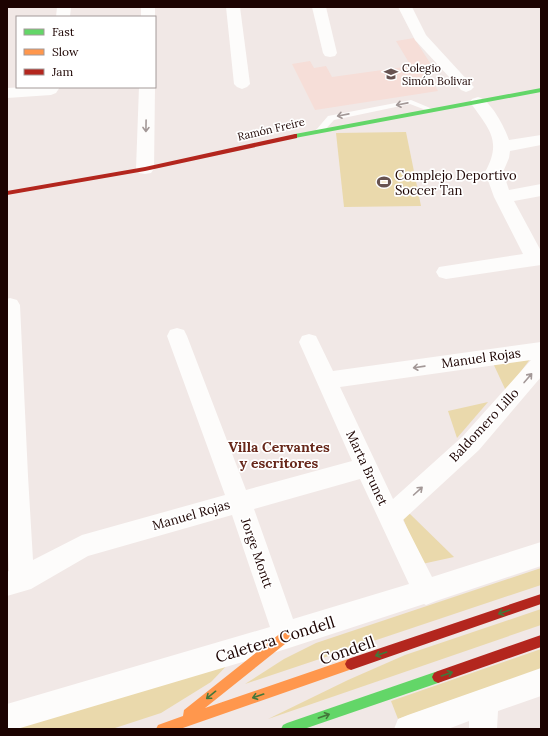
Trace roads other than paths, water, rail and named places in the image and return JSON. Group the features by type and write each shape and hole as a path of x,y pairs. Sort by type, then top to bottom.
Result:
{"main road":[{"name":"Ramón Freire","path":"7,193 145,169 320,130 541,90"},
{"name":"Condell","path":"162,729 541,599"},
{"path":"175,724 286,636"},
{"path":"287,729 541,641"}],"street":[{"path":"233,7 242,84"},
{"path":"319,7 330,52"},
{"path":"405,7 420,37 466,88"},
{"path":"7,93 51,88"},
{"path":"145,169 147,88"},
{"path":"446,272 538,258 503,197 494,172 501,157 500,140 494,122 478,102"},
{"path":"501,147 541,140"},
{"path":"503,197 541,190"},
{"path":"9,306 11,477 15,582"},
{"name":"Jorge Montt","path":"177,336 239,501 286,636"},
{"name":"Marta Brunet","path":"309,342 389,517 426,592"},
{"name":"Manuel Rojas","path":"326,380 541,350"},
{"name":"Baldomero Lillo","path":"389,517 471,443 541,362"},
{"name":"Manuel Rojas","path":"15,582 82,546 239,501 366,467"},
{"name":"Caletera Condell","path":"7,718 286,636 541,554"},
{"path":"408,729 541,682"},
{"path":"484,702 484,729"}],"place":[{"name":"Colegio Simón Bolivar","path":"391,74"},
{"name":"Complejo Deportivo Soccer Tan","path":"384,182"}],"district":[{"name":"Villa Cervantes y escritores","path":"279,456"}]}
